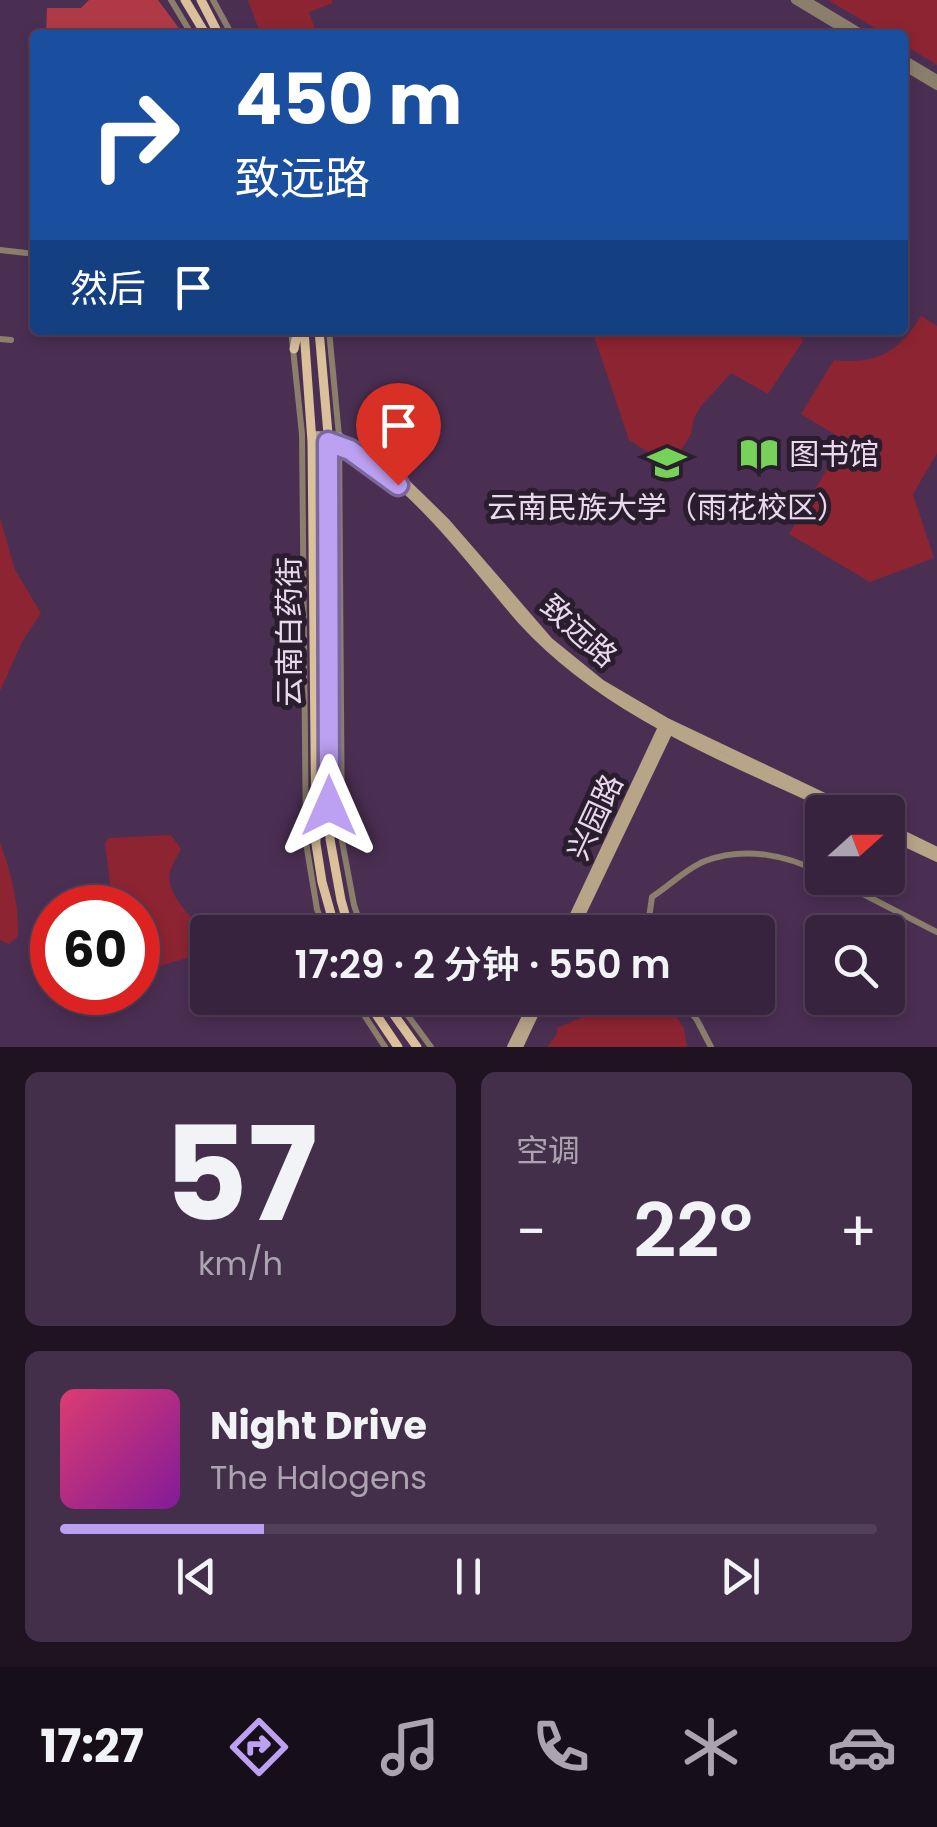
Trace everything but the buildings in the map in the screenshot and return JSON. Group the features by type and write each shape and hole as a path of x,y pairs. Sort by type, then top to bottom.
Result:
{"main road":[{"path":"185,0 203,30"},
{"path":"201,0 216,30"},
{"path":"212,0 217,30"},
{"path":"294,348 297,335"},
{"name":"云南白药街","path":"299,335 312,439 316,844 331,915"},
{"name":"云南白药街","path":"319,335 333,439 328,484 330,839 346,915"},
{"path":"310,402 318,406 326,402"},
{"path":"312,439 333,439"},
{"name":"致远路","path":"333,439 377,460 424,499 526,616 602,684 667,726 807,795"},
{"path":"313,484 321,479 328,484"},
{"name":"致远路","path":"667,726 819,795"},
{"name":"兴园路","path":"574,915 667,726"},
{"name":"兴园路","path":"582,915 667,726"},
{"path":"905,839 937,855"},
{"path":"376,1015 398,1047"},
{"path":"394,1015 416,1047"},
{"path":"515,1047 531,1015"}],"street":[{"path":"172,0 189,30"},
{"path":"212,0 229,30"},
{"path":"795,0 845,30"},
{"path":"806,0 856,30"},
{"path":"908,65 937,82"},
{"path":"0,250 30,253"},
{"path":"328,335 342,840 358,915"},
{"path":"0,339 11,340"},
{"path":"294,348 302,434 306,843 319,915"},
{"path":"649,915 652,897 703,862 739,853 776,856 805,864"},
{"path":"865,895 937,932"},
{"path":"365,1015 386,1047"},
{"path":"407,1015 431,1047"},
{"path":"693,1015 711,1047"}],"shaded area":[{"path":"89,0 158,0 180,30 46,30 47,8 81,8"},
{"path":"248,0 332,0 333,3 309,12 315,30 259,30"},
{"path":"828,0 937,0 937,65 908,47 908,30 879,30"},
{"path":"921,316 937,326 937,453 913,494 934,558 870,582 789,534 844,440 801,414 834,360 874,358 895,347"},
{"path":"594,335 799,335 803,341 768,394 731,373 701,406 691,434 671,467 629,440"},
{"path":"0,518 15,570 41,613 22,642 0,691"},
{"path":"171,835 181,849 170,881 190,915 190,957 160,967 160,885 110,885 105,843 109,838"},
{"path":"0,842 17,912 18,936 9,944 0,940"},
{"path":"588,1015 676,1015 684,1028 687,1047 547,1047 557,1028"}],"place":[{"name":"图书馆","path":"759,454"},
{"name":"云南民族大学（雨花校区）","path":"667,463"}],"route":[{"path":"329,806 328,442 350,450 398,485"}]}
